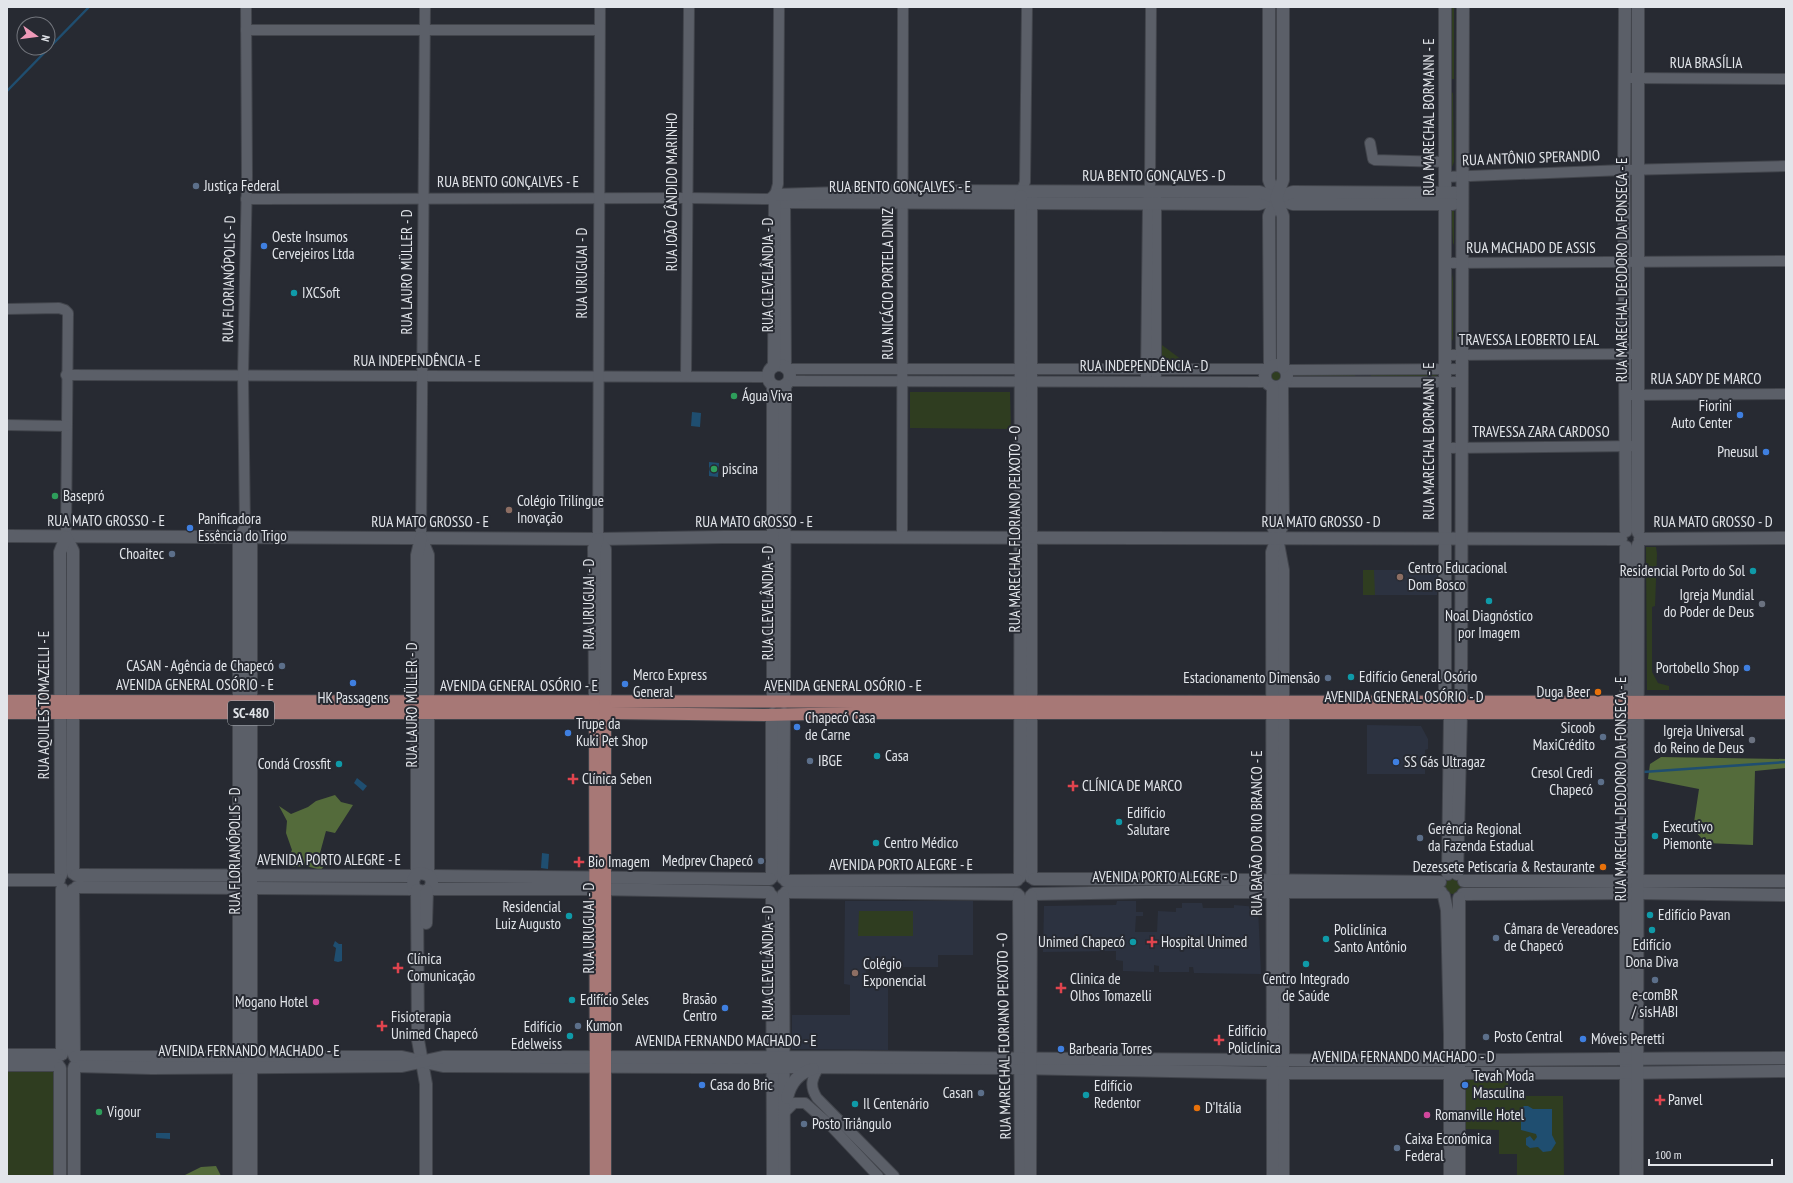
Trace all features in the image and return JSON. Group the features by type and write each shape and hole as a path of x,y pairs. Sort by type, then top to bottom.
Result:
{"main road":[{"name":"AVENIDA GENERAL OSÓRIO - E","path":"7,701 60,707 600,707 779,702 1026,707"},
{"name":"AVENIDA GENERAL OSÓRIO - D","path":"1278,708 1445,702"},
{"name":"AVENIDA GENERAL OSÓRIO - D","path":"1026,707 1457,709 1632,708 1786,702"},
{"name":"AVENIDA GENERAL OSÓRIO - E","path":"7,713 60,707"},
{"name":"AVENIDA GENERAL OSÓRIO - E","path":"600,707 772,714 1026,707"},
{"name":"RUA URUGUAI - D","path":"596,1176 600,1062 600,707"},
{"name":"AVENIDA GENERAL OSÓRIO - D","path":"1632,708 1786,713"},
{"name":"RUA URUGUAI - D","path":"600,1062 605,1176"}],"street":[{"name":"RUA FLORIANÓPOLIS - D","path":"245,1173 245,791 251,707 251,620 245,534 243,376 246,199 246,7"},
{"name":"RUA LAURO MÜLLER - D","path":"422,875 422,618 428,555 421,538 425,7"},
{"name":"RUA URUGUAI - D","path":"600,7 598,539 594,548 600,620 600,707"},
{"name":"RUA JOÃO CÂNDIDO MARINHO","path":"686,376 689,7"},
{"name":"RUA CLEVELÂNDIA - D","path":"779,7 779,702"},
{"name":"RUA NICÁCIO PORTELA DINIZ","path":"902,537 903,7"},
{"name":"RUA MARECHAL FLORIANO PEIXOTO - O","path":"1026,878 1026,194 1028,7"},
{"path":"1151,7 1151,381"},
{"path":"1269,7 1269,180 1276,198 1283,216 1284,368 1288,376 1277,384 1265,377 1268,368 1269,216 1276,198 1283,180 1283,7"},
{"name":"RUA MARECHAL BORMANN - E","path":"1445,7 1445,702 1457,709"},
{"name":"RUA MARECHAL BORMANN - E","path":"1455,1035 1447,910 1461,623 1463,7"},
{"name":"RUA MARECHAL DEODORO DA FONSECA - E","path":"1625,7 1624,170 1632,262"},
{"name":"RUA MARECHAL DEODORO DA FONSECA - E","path":"1637,1176 1632,1073 1631,539 1632,262 1638,169 1638,7"},
{"path":"246,30 599,30"},
{"path":"1269,61 1283,61"},
{"name":"RUA BRASÍLIA","path":"1625,78 1786,79"},
{"path":"1445,83 1462,83"},
{"path":"1370,143 1371,156 1375,160 1445,162"},
{"name":"RUA ANTÔNIO SPERANDIO","path":"1445,177 1638,169 1786,166"},
{"name":"RUA BENTO GONÇALVES - D","path":"1026,194 1105,198 1151,195 1204,198 1260,192 1293,204 1362,198 1462,198"},
{"name":"RUA BENTO GONÇALVES - E","path":"246,199 687,198 778,196 903,197 1026,194"},
{"name":"RUA MACHADO DE ASSIS","path":"1445,263 1786,261"},
{"path":"1269,294 1283,294"},
{"name":"RUA AQUILES TOMAZELLI - E","path":"7,309 59,308 68,313 66,375 66,537 60,552 61,802 66,884 68,975 67,1061 60,1176"},
{"name":"TRAVESSA LEOBERTO LEAL","path":"1445,355 1632,354"},
{"path":"1268,368 1278,365 1284,368 1462,369"},
{"name":"RUA INDEPENDÊNCIA - D","path":"1026,376 1106,370 1219,370 1268,368"},
{"path":"855,369 855,381"},
{"name":"RUA INDEPENDÊNCIA - E","path":"780,376 855,369 1026,376"},
{"path":"1365,369 1365,382"},
{"path":"1106,370 1106,381"},
{"path":"1219,370 1219,382"},
{"name":"RUA INDEPENDÊNCIA - E","path":"66,375 780,376 855,381 902,381 1026,376"},
{"name":"RUA INDEPENDÊNCIA - D","path":"1026,376 1106,381 1277,384 1462,382"},
{"name":"RUA BARÃO DO RIO BRANCO - E","path":"1277,384 1278,455 1272,524 1277,538 1272,552 1278,613 1278,1073 1282,1176"},
{"name":"RUA SADY DE MARCO","path":"1632,395 1786,394"},
{"path":"7,425 66,426"},
{"name":"TRAVESSA ZARA CARDOSO","path":"1445,448 1632,446"},
{"name":"RUA FLORIANÓPOLIS - D","path":"245,534 239,620 239,707 245,791"},
{"name":"RUA MATO GROSSO - E","path":"7,536 66,537 245,534 421,538 598,539 723,537 1026,537"},
{"name":"RUA AQUILES TOMAZELLI - E","path":"66,537 74,551 74,802 75,874 78,879 66,884"},
{"name":"RUA MATO GROSSO - D","path":"1026,537 1631,539 1786,538"},
{"path":"60,618 74,617"},
{"path":"239,620 251,620"},
{"path":"1445,623 1461,623"},
{"name":"RUA CLEVELÂNDIA - D","path":"772,714 778,886 779,1062 773,1176"},
{"name":"RUA CLEVELÂNDIA - D","path":"778,886 784,714"},
{"path":"61,802 74,802"},
{"name":"AVENIDA PORTO ALEGRE - E","path":"75,874 149,881"},
{"path":"418,1176 426,1084 422,1061 425,1040 422,977 422,890 413,880 422,875 432,882 422,890"},
{"name":"AVENIDA PORTO ALEGRE - E","path":"7,880 66,884 149,881 336,882 422,875 505,877 600,883 778,886 1025,895"},
{"path":"505,877 505,890"},
{"path":"1026,878 1036,887 1025,895 1015,889 1026,878"},
{"name":"AVENIDA PORTO ALEGRE - E","path":"778,886 1026,878"},
{"name":"AVENIDA PORTO ALEGRE - D","path":"1026,878 1136,879 1278,886"},
{"path":"1136,879 1136,892"},
{"name":"AVENIDA PORTO ALEGRE - D","path":"1025,895 1278,886 1632,880 1786,881"},
{"name":"AVENIDA PORTO ALEGRE - E","path":"336,882 422,890 505,890 600,883"},
{"path":"1449,883 1454,899 1461,896 1632,893 1786,895"},
{"name":"RUA MARECHAL BORMANN - E","path":"1449,883 1465,890 1461,896 1455,1035 1455,1072 1460,1176"},
{"name":"RUA MARECHAL FLORIANO PEIXOTO - O","path":"1025,895 1019,927 1030,1176"},
{"name":"AVENIDA FERNANDO MACHADO - E","path":"7,1055 67,1061"},
{"name":"AVENIDA FERNANDO MACHADO - D","path":"1026,1063 1278,1060 1786,1058"},
{"name":"RUA AQUILES TOMAZELLI - E","path":"67,1061 74,1176"},
{"name":"AVENIDA FERNANDO MACHADO - E","path":"7,1064 67,1061 152,1063 330,1062 402,1066 422,1061 443,1066 510,1061 1026,1063"},
{"name":"RUA CLEVELÂNDIA - D","path":"779,1062 784,1113 784,1176"},
{"name":"AVENIDA FERNANDO MACHADO - E","path":"779,1062 819,1067 1026,1063"},
{"name":"RUA MARECHAL FLORIANO PEIXOTO - O","path":"1021,1176 1026,1063"},
{"name":"AVENIDA FERNANDO MACHADO - D","path":"1026,1063 1278,1073 1632,1073 1786,1071"},
{"path":"819,1067 812,1077 813,1092 818,1107 878,1176"},
{"path":"784,1113 791,1084 802,1073 819,1067"},
{"name":"RUA MARECHAL BORMANN - E","path":"1450,1176 1455,1072"},
{"name":"RUA BARÃO DO RIO BRANCO - E","path":"1273,1176 1278,1073"},
{"name":"RUA MARECHAL DEODORO DA FONSECA - E","path":"1626,1176 1632,1073"},
{"path":"784,1113 794,1103 801,1102 818,1107 894,1176"},
{"path":"422,1118 426,1176"}],"shaded area":[{"name":"Centro Educacional Dom Bosco","path":"1363,570 1437,570 1437,595 1363,595"},
{"name":"SS Gás Ultragaz","path":"1367,725 1421,726 1428,739 1428,749 1425,750 1425,774 1367,774"},
{"name":"Colégio Exponencial","path":"845,901 973,901 973,955 938,955 938,967 866,967 865,978 872,979 872,984 888,984 888,1050 792,1049 792,1015 850,1015 850,985 844,984"},
{"name":"Hospital Unimed","path":"1117,901 1136,901 1136,912 1143,912 1143,916 1136,916 1135,932 1157,932 1158,911 1176,912 1176,908 1182,908 1182,903 1202,903 1203,908 1234,908 1234,905 1258,907 1261,974 1194,973 1193,967 1189,967 1189,972 1159,972 1159,966 1154,965 1154,972 1123,971 1123,961 1116,960 1116,951 1043,952 1044,906 1116,905"}],"green space":[{"path":"1275,7 1278,7 1278,43 1274,43"},
{"path":"1452,7 1454,7 1454,79 1452,79"},
{"path":"1630,7 1632,7 1632,69 1630,69"},
{"path":"1274,83 1277,83 1277,182 1274,182"},
{"path":"1630,86 1633,86 1632,159 1630,159"},
{"path":"1453,92 1454,162 1452,167 1451,95"},
{"path":"1629,177 1632,177 1632,250 1629,250"},
{"path":"1454,207 1454,243 1453,245 1451,209"},
{"path":"1274,212 1277,212 1276,281 1273,281"},
{"path":"1629,270 1632,270 1632,342 1629,342"},
{"path":"1453,273 1453,339 1452,341 1451,289"},
{"path":"1274,305 1277,305 1278,361 1274,360"},
{"path":"1162,345 1182,360 1162,360"},
{"path":"1278,371 1281,372 1281,382 1274,383 1271,382 1270,375 1271,372"},
{"path":"1293,374 1355,375 1355,376 1293,377"},
{"path":"1371,374 1437,375 1436,377 1371,377"},
{"path":"910,392 1010,392 1011,429 910,428"},
{"path":"1646,547 1656,547 1657,554 1655,606 1652,607 1652,672 1658,683 1669,686 1669,690 1647,690"},
{"path":"1363,570 1374,570 1375,595 1363,595"},
{"path":"1661,757 1786,759 1786,768 1755,771 1753,845 1706,843 1693,829 1699,789 1648,779 1650,764"},
{"path":"335,795 341,802 353,805 335,833 326,831 320,853 326,863 321,870 306,866 290,867 287,861 292,850 286,833 287,821 279,806 291,814 308,807 316,801"},
{"path":"1450,878 1456,878 1461,883 1459,892 1456,894 1450,894 1445,889 1445,883"},
{"path":"859,911 913,911 913,936 858,936"},
{"path":"7,1071 53,1071 54,1176 7,1176"},
{"path":"1464,1079 1508,1080 1509,1096 1563,1096 1564,1176 1517,1176 1517,1154 1499,1154 1499,1130 1463,1129"},
{"path":"216,1166 221,1176 183,1176 201,1167"}],"water":[{"path":"692,412 701,413 700,427 691,426"},
{"name":"piscina","path":"709,462 719,463 718,477 709,476"},
{"path":"357,778 367,786 363,791 354,783"},
{"path":"542,853 549,854 548,869 541,868"},
{"path":"335,941 342,944 342,961 338,962 334,961 336,948 333,946"},
{"path":"1524,1106 1528,1106 1533,1109 1552,1109 1552,1135 1556,1143 1551,1151 1543,1152 1538,1147 1530,1148 1526,1145 1526,1138 1530,1136 1534,1141 1537,1137 1536,1134 1521,1130 1521,1109"},
{"path":"156,1133 170,1133 170,1139 156,1138"}],"waterway":[{"path":"7,91 89,7"},
{"path":"1643,772 1786,762"}],"place":[{"name":"Justiça Federal","path":"196,186"},
{"name":"Oeste Insumos Cervejeiros Ltda","path":"264,246"},
{"name":"IXCSoft","path":"294,293"},
{"name":"Água Viva","path":"734,396"},
{"name":"Fiorini Auto Center","path":"1740,415"},
{"name":"Pneusul","path":"1766,452"},
{"name":"piscina","path":"714,469"},
{"name":"Basepró","path":"55,496"},
{"name":"Colégio Trilíngue Inovação","path":"509,510"},
{"name":"Panificadora Essência do Trigo","path":"190,528"},
{"name":"Choaitec","path":"172,554"},
{"name":"Residencial Porto do Sol","path":"1753,571"},
{"name":"Centro Educacional Dom Bosco","path":"1400,577"},
{"name":"Noal Diagnóstico por Imagem","path":"1489,601"},
{"name":"Igreja Mundial do Poder de Deus","path":"1762,604"},
{"name":"CASAN - Agência de Chapecó","path":"282,666"},
{"name":"Portobello Shop","path":"1747,668"},
{"name":"Edifício General Osório","path":"1351,677"},
{"name":"Estacionamento Dimensão","path":"1328,678"},
{"name":"HK Passagens","path":"353,683"},
{"name":"Merco Express General","path":"625,684"},
{"name":"Duga Beer","path":"1598,692"},
{"name":"Chapecó Casa de Carne","path":"797,727"},
{"name":"Trupe da Kuki Pet Shop","path":"568,733"},
{"name":"Sicoob MaxiCrédito","path":"1603,737"},
{"name":"Igreja Universal do Reino de Deus","path":"1752,740"},
{"name":"Casa","path":"877,756"},
{"name":"IBGE","path":"810,761"},
{"name":"SS Gás Ultragaz","path":"1396,762"},
{"name":"Condá Crossfit","path":"339,764"},
{"name":"Clínica Seben","path":"573,779"},
{"name":"Cresol Credi Chapecó","path":"1601,782"},
{"name":"CLÍNICA DE MARCO","path":"1073,786"},
{"name":"Edifício Salutare","path":"1119,822"},
{"name":"Executivo Piemonte","path":"1655,836"},
{"name":"Gerência Regional da Fazenda Estadual","path":"1420,838"},
{"name":"Centro Médico","path":"876,843"},
{"name":"Medprev Chapecó","path":"761,861"},
{"name":"Bio Imagem","path":"579,862"},
{"name":"Dezessete Petiscaria & Restaurante","path":"1603,867"},
{"name":"Edifício Pavan","path":"1650,915"},
{"name":"Residencial Luiz Augusto","path":"569,916"},
{"name":"Edifício Dona Diva","path":"1652,930"},
{"name":"Câmara de Vereadores de Chapecó","path":"1496,938"},
{"name":"Policlínica Santo Antônio","path":"1326,939"},
{"name":"Unimed Chapecó","path":"1133,942"},
{"name":"Hospital Unimed","path":"1152,942"},
{"name":"Centro Integrado de Saúde","path":"1306,964"},
{"name":"Clínica Comunicação","path":"398,968"},
{"name":"Colégio Exponencial","path":"855,973"},
{"name":"e-comBR / sisHABI","path":"1655,980"},
{"name":"Clinica de Olhos Tomazelli","path":"1061,988"},
{"name":"Edifício Seles","path":"572,1000"},
{"name":"Mogano Hotel","path":"316,1002"},
{"name":"Brasão Centro","path":"725,1008"},
{"name":"Fisioterapia Unimed Chapecó","path":"382,1026"},
{"name":"Kumon","path":"578,1026"},
{"name":"Edifício Edelweiss","path":"570,1036"},
{"name":"Posto Central","path":"1486,1037"},
{"name":"Móveis Peretti","path":"1583,1039"},
{"name":"Edifício Policlínica","path":"1219,1040"},
{"name":"Barbearia Torres","path":"1061,1049"},
{"name":"Casa do Bric","path":"702,1085"},
{"name":"Tevah Moda Masculina","path":"1465,1085"},
{"name":"Casan","path":"981,1093"},
{"name":"Edifício Redentor","path":"1086,1095"},
{"name":"Panvel","path":"1660,1100"},
{"name":"Il Centenário","path":"855,1104"},
{"name":"D'Itália","path":"1197,1108"},
{"name":"Vigour","path":"99,1112"},
{"name":"Romanville Hotel","path":"1427,1115"},
{"name":"Posto Triângulo","path":"804,1124"},
{"name":"Caixa Econômica Federal","path":"1397,1148"}]}
